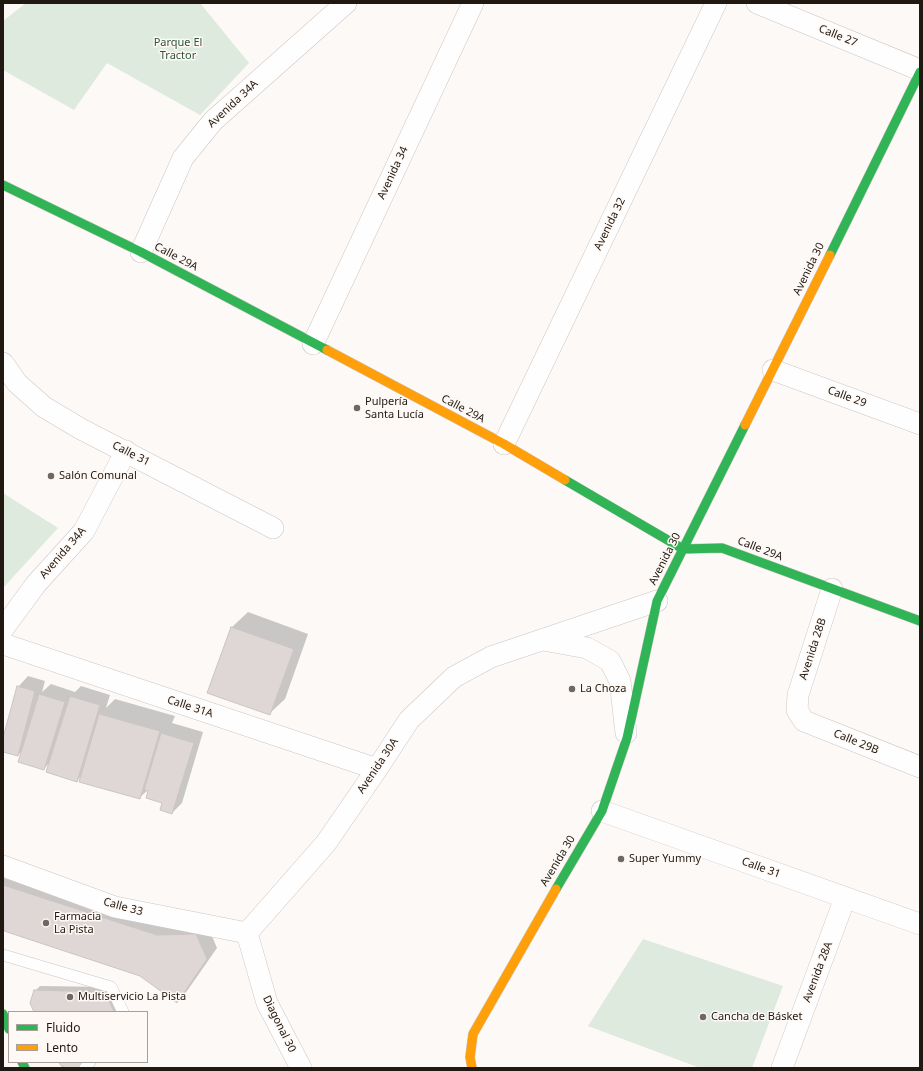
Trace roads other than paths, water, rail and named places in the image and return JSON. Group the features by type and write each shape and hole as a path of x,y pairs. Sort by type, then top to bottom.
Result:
{"main road":[{"name":"Avenida 30","path":"472,1068 470,1057 473,1034 502,980 602,810 627,738 657,601 773,370 920,71"},
{"name":"Calle 29A","path":"5,191 141,252 504,444 683,549 722,548 920,621"},
{"path":"3,1014 8,1026"}],"street":[{"name":"Avenida 34A","path":"141,252 183,158 213,121 346,3"},
{"name":"Avenida 34","path":"313,344 473,3"},
{"name":"Avenida 32","path":"504,444 716,3"},
{"name":"Calle 27","path":"757,3 920,71"},
{"name":"Calle 31","path":"3,363 17,383 44,407 81,429 272,528"},
{"name":"Calle 29","path":"773,370 920,424"},
{"name":"Avenida 34A","path":"3,629 36,584 84,531 126,451"},
{"name":"Avenida 28B","path":"797,710 798,695 832,589"},
{"name":"Avenida 30A","path":"247,934 326,843 409,720 454,677 492,657 657,601"},
{"name":"Avenida 30A","path":"541,640 587,648 610,661 620,681 627,738"},
{"name":"Calle 31A","path":"3,644 377,769"},
{"name":"Calle 29B","path":"797,710 804,721 920,768"},
{"name":"Calle 31","path":"602,810 920,924"},
{"name":"Calle 33","path":"3,866 115,907 247,934"},
{"name":"Avenida 28A","path":"782,1068 846,898"},
{"name":"Diagonal 30","path":"247,934 267,1003 301,1068"}],"lane":[{"path":"3,955 111,987 123,1011"}],"place":[{"name":"Pulpería Santa Lucía","path":"357,408"},
{"name":"Salón Comunal","path":"51,476"},
{"name":"La Choza","path":"572,689"},
{"name":"Super Yummy","path":"621,859"},
{"name":"Farmacia La Pista","path":"46,923"},
{"name":"Multiservicio La Pista","path":"70,997"},
{"name":"Cancha de Básket","path":"703,1017"}],"park label":[{"name":"Parque El Tractor","path":"178,49"}]}
